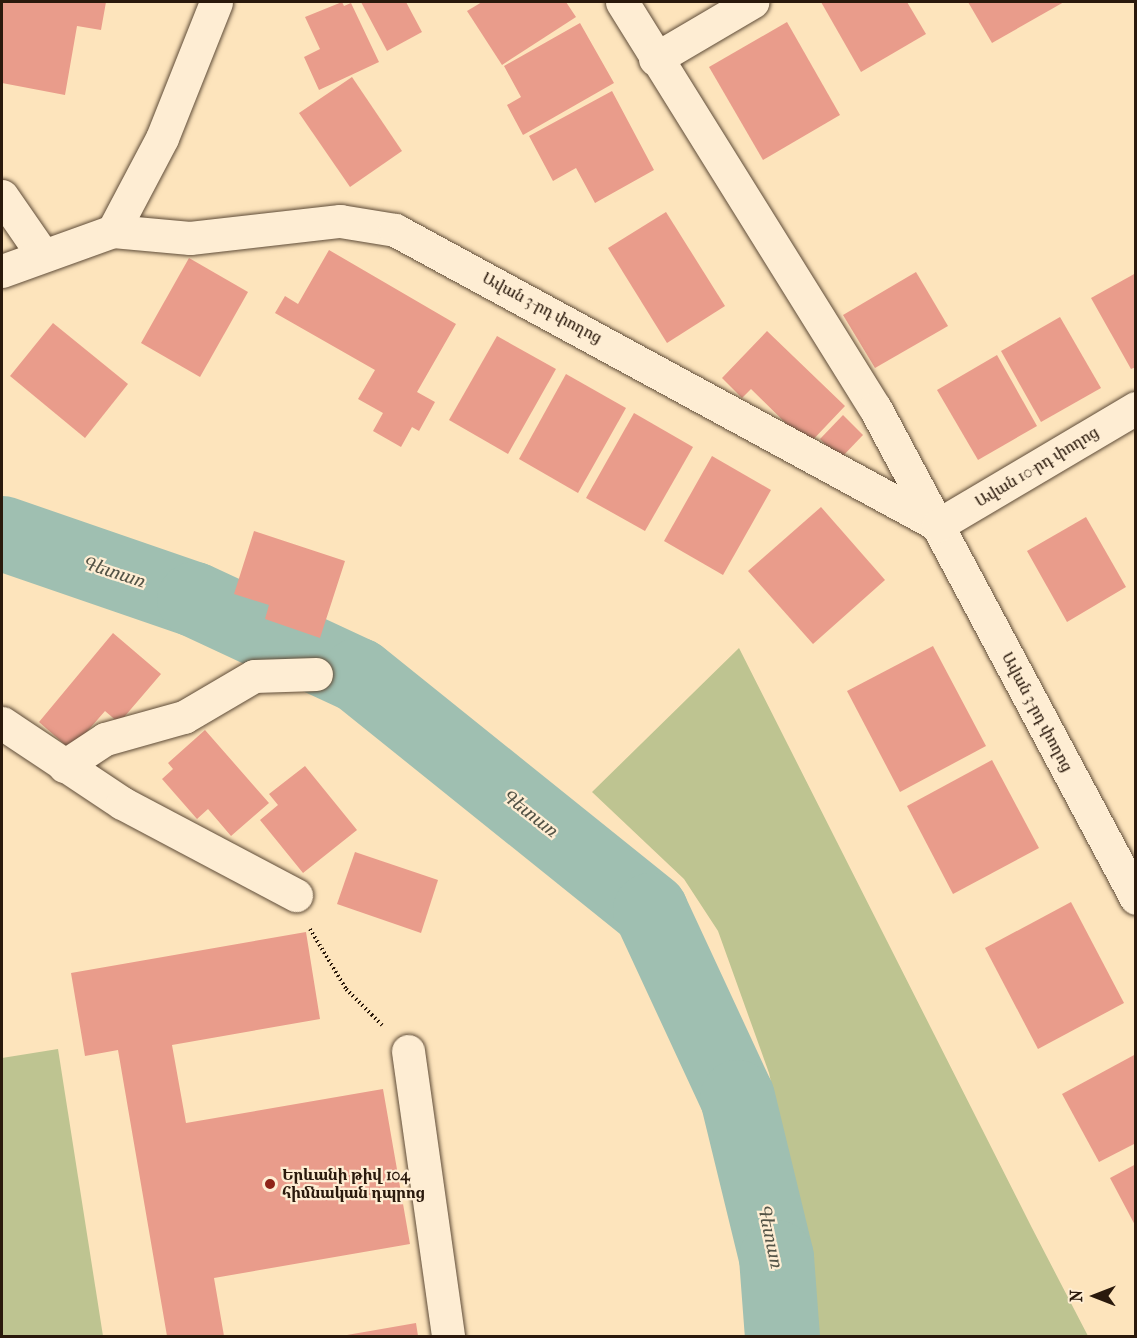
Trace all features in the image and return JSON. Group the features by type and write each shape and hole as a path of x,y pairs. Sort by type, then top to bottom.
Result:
{"street":[{"path":"2,271 42,254 113,231 162,138 216,2"},
{"name":"Ավան 3-րդ փողոց","path":"622,2 655,59 875,408 1136,898"},
{"path":"655,59 752,2"},
{"path":"2,196 42,254"},
{"name":"Ավան 3-րդ փողոց","path":"113,231 190,238 340,221 395,230 938,525"},
{"name":"Ավան 10-րդ փողոց","path":"938,525 1136,408"},
{"path":"64,766 105,739 184,717 254,676 316,674"},
{"path":"2,723 64,766 296,895"},
{"path":"408,1051 448,1336"}],"path":[{"path":"296,895 313,939 346,989 408,1051"}],"green space":[{"path":"739,648 1088,1336 807,1336 804,1270 789,1163 769,1073 718,931 684,879 592,792"},
{"path":"58,1049 103,1336 2,1336 2,1058"}],"building":[{"path":"2,2 106,2 101,30 77,26 65,95 2,83"},
{"path":"342,2 344,6 351,3 379,62 319,90 304,57 320,49 305,17"},
{"path":"361,2 406,2 422,32 387,51"},
{"path":"482,2 566,2 576,17 502,65 467,11"},
{"path":"821,2 907,2 926,34 861,72"},
{"path":"968,2 1064,2 992,43"},
{"path":"787,22 840,115 763,160 709,67"},
{"path":"580,23 614,83 523,135 507,105 521,97 504,66"},
{"path":"352,77 402,151 350,187 299,113"},
{"path":"612,91 654,170 595,203 576,168 553,181 529,136"},
{"path":"666,212 725,306 667,343 608,248"},
{"path":"329,250 456,324 417,392 435,402 419,431 412,427 401,447 373,431 383,413 358,399 375,370 275,313 285,296 298,304"},
{"path":"189,258 248,292 200,377 141,343"},
{"path":"916,272 948,326 875,368 843,315"},
{"path":"1136,273 1136,367 1131,369 1091,298"},
{"path":"1060,317 1101,388 1041,422 1001,351"},
{"path":"53,323 128,384 85,438 10,376"},
{"path":"767,331 845,406 808,445 751,389 742,398 722,378"},
{"path":"497,336 556,369 508,454 449,420"},
{"path":"997,355 1037,426 978,460 937,390"},
{"path":"566,374 626,408 578,493 519,459"},
{"path":"634,413 693,447 645,531 586,498"},
{"path":"843,415 863,435 840,459 820,439"},
{"path":"712,456 771,490 723,575 664,541"},
{"path":"821,507 885,580 813,644 748,571"},
{"path":"1086,517 1126,587 1067,622 1027,551"},
{"path":"254,531 345,561 320,638 265,619 269,605 234,594"},
{"path":"113,633 161,674 119,723 105,711 71,750 39,722"},
{"path":"933,646 986,746 900,792 847,691"},
{"path":"205,730 269,803 231,836 208,809 197,819 162,779 173,769 168,763"},
{"path":"992,760 1039,848 953,894 907,806"},
{"path":"305,766 357,830 303,873 260,820 278,805 269,794"},
{"path":"355,852 438,880 421,933 337,904"},
{"path":"1071,902 1124,1003 1038,1049 985,948"},
{"name":"Երևանի թիվ 104 հիմնական դպրոց","path":"306,932 320,1019 172,1045 186,1123 383,1089 410,1244 214,1278 224,1336 167,1336 118,1050 85,1056 71,973"},
{"path":"1136,1054 1136,1143 1099,1162 1062,1094"},
{"path":"1136,1164 1136,1227 1110,1178"},
{"path":"416,1323 418,1336 347,1336 347,1335"}],"waterway":[{"name":"Գետառ","path":"2,533 194,599 358,675 650,910 737,1097 776,1257 782,1336"}],"place":[{"name":"Երևանի թիվ 104 հիմնական դպրոց","path":"270,1184"}]}
